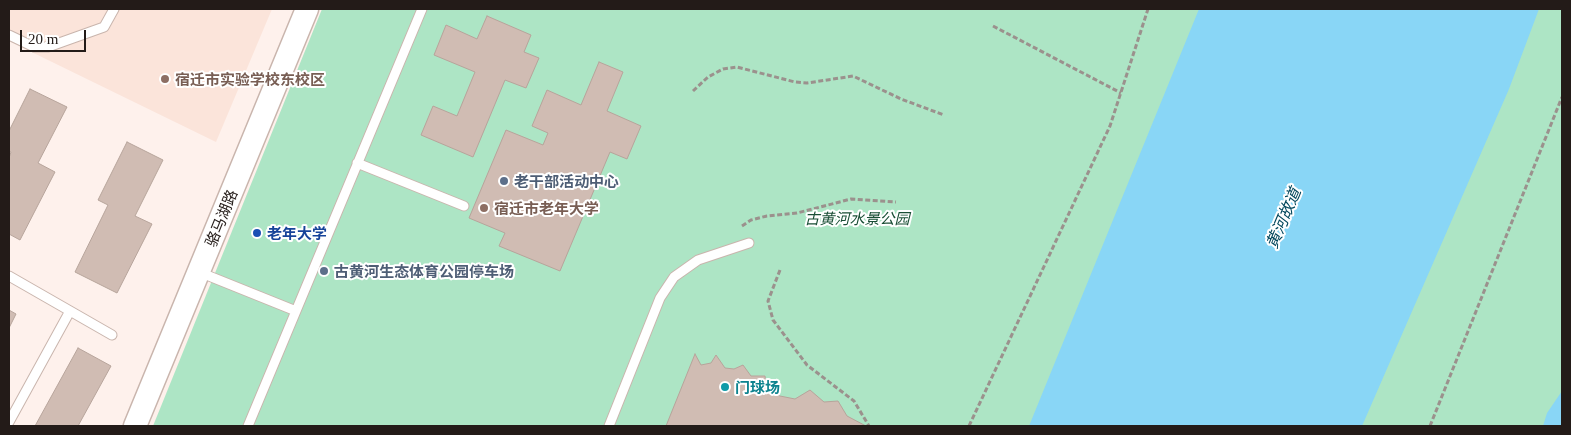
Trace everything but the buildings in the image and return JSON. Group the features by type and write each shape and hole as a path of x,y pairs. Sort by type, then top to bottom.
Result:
{"street":[{"name":"骆马湖路","path":"135,426 307,9"}],"lane":[{"path":"9,35 34,47 48,47 104,26 114,9"},
{"path":"248,426 422,9"},
{"path":"357,163 464,206"},
{"path":"609,426 660,298 674,277 698,260 749,243"},
{"path":"199,272 296,311"},
{"path":"9,276 112,335"},
{"path":"9,422 70,311"}],"path":[{"path":"969,426 1110,126 1148,9"},
{"path":"993,26 1121,93"},
{"path":"693,91 708,77 723,70 737,67 795,82 853,76 900,99 944,115"},
{"path":"1430,426 1562,98"},
{"path":"742,226 751,220 767,216 797,213 851,199 896,202"},
{"path":"780,270 768,301 773,320 807,365 854,401 869,426"}],"shaded area":[{"name":"宿迁市实验学校东校区","path":"9,9 272,9 216,142 9,41"}],"green space":[{"name":"古黄河水景公园","path":"322,9 1562,9 1562,426 153,426"}],"water":[{"name":"黄河故道","path":"1199,9 1539,9 1509,89 1362,426 1029,426"},
{"path":"1562,391 1562,426 1543,426 1547,413"}],"place":[{"name":"宿迁市实验学校东校区","path":"165,79"},
{"name":"老干部活动中心","path":"504,181"},
{"name":"宿迁市老年大学","path":"484,208"},
{"name":"老年大学","path":"257,233"},
{"name":"古黄河生态体育公园停车场","path":"324,271"},
{"name":"门球场","path":"725,387"}]}
